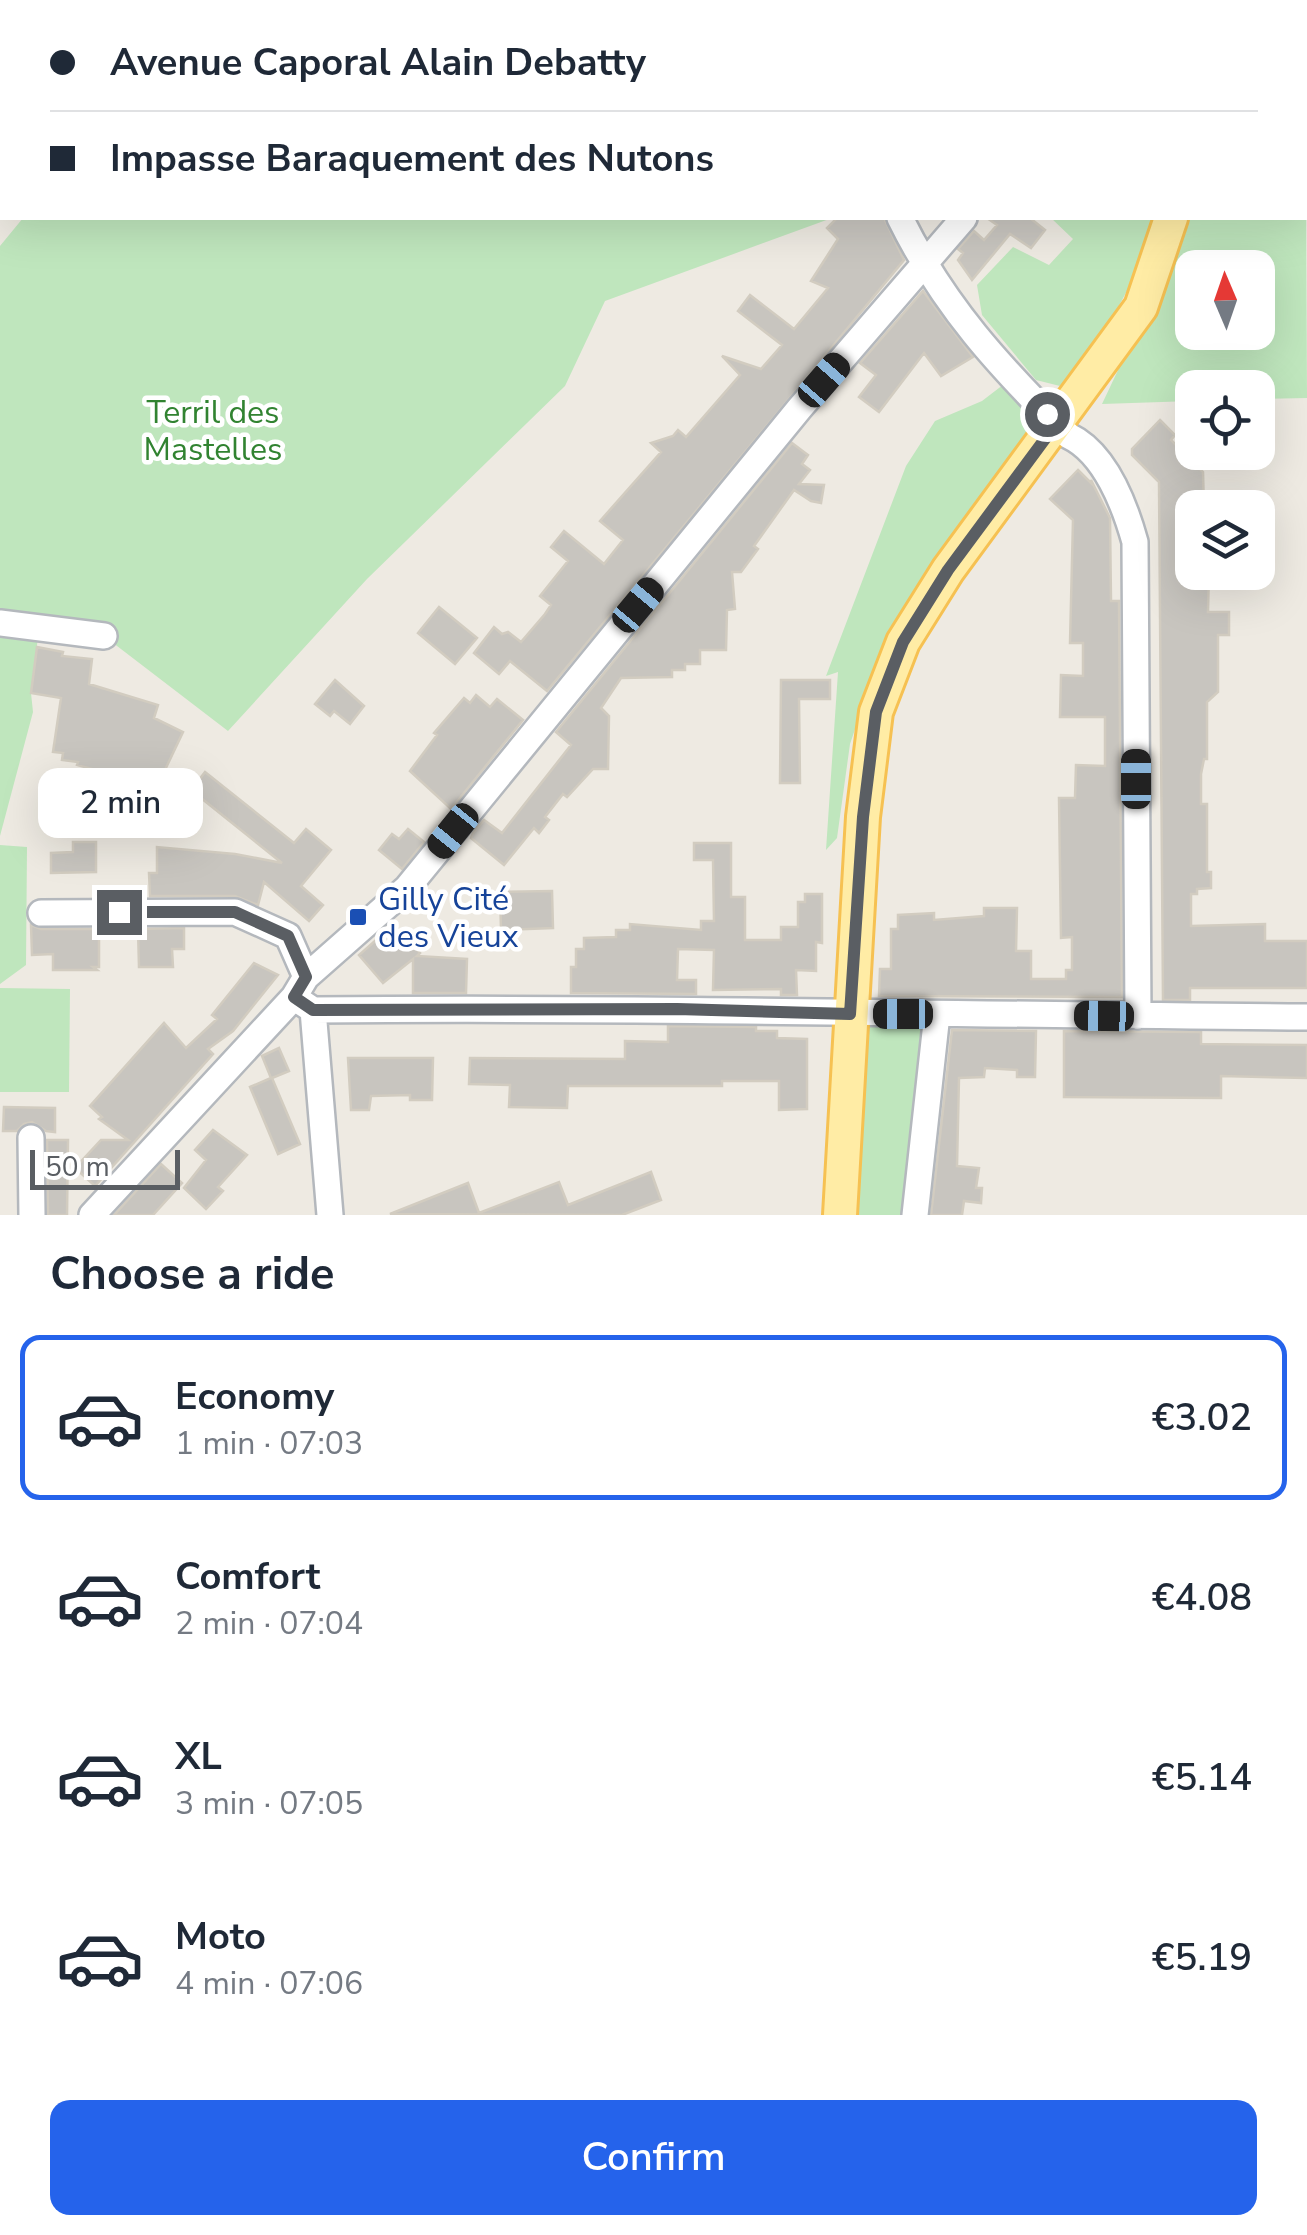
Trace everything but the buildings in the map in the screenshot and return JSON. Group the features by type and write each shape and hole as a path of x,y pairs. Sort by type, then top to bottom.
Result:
{"main road":[{"path":"840,1215 863,817 876,712 903,642 948,570 1141,307 1170,220"}],"street":[{"path":"901,220 924,266 991,357 1056,424 1082,442 1122,497 1135,542 1138,1016"},
{"path":"92,1215 407,888 799,409 962,220"},
{"path":"0,623 104,636"},
{"path":"42,913 235,912 288,936 304,995 330,1215"},
{"path":"304,995 850,1014 1307,1018"},
{"path":"915,1215 937,1014"},
{"path":"31,1138 32,1215"}],"green space":[{"name":"Terril des Mastelles","path":"21,220 827,220 605,301 565,386 367,579 228,731 104,636 0,620 0,246"},
{"path":"1053,220 1151,220 1139,268 1095,351 1060,386 1036,380 982,315 977,285 1013,247 1049,265 1073,239"},
{"path":"1189,220 1306,220 1307,398 1275,399 1275,370 1175,370 1175,402 1102,404"},
{"path":"1012,378 1047,414 889,629 850,744 837,838 826,850 838,672 826,676 906,466 935,421 982,401"},
{"path":"0,633 38,637 31,693 33,712 0,836"},
{"path":"0,845 27,847 26,965 0,984"},
{"path":"0,988 70,989 69,1092 0,1092"},
{"path":"926,1024 911,1215 854,1215 860,1025"}],"place":[{"name":"Gilly Cité des Vieux","path":"358,917"}],"route":[{"path":"119,912 235,912 288,936 306,977 294,997 313,1010 677,1009 850,1014 863,817 876,712 903,642 948,570 1056,424 1047,414"}]}
